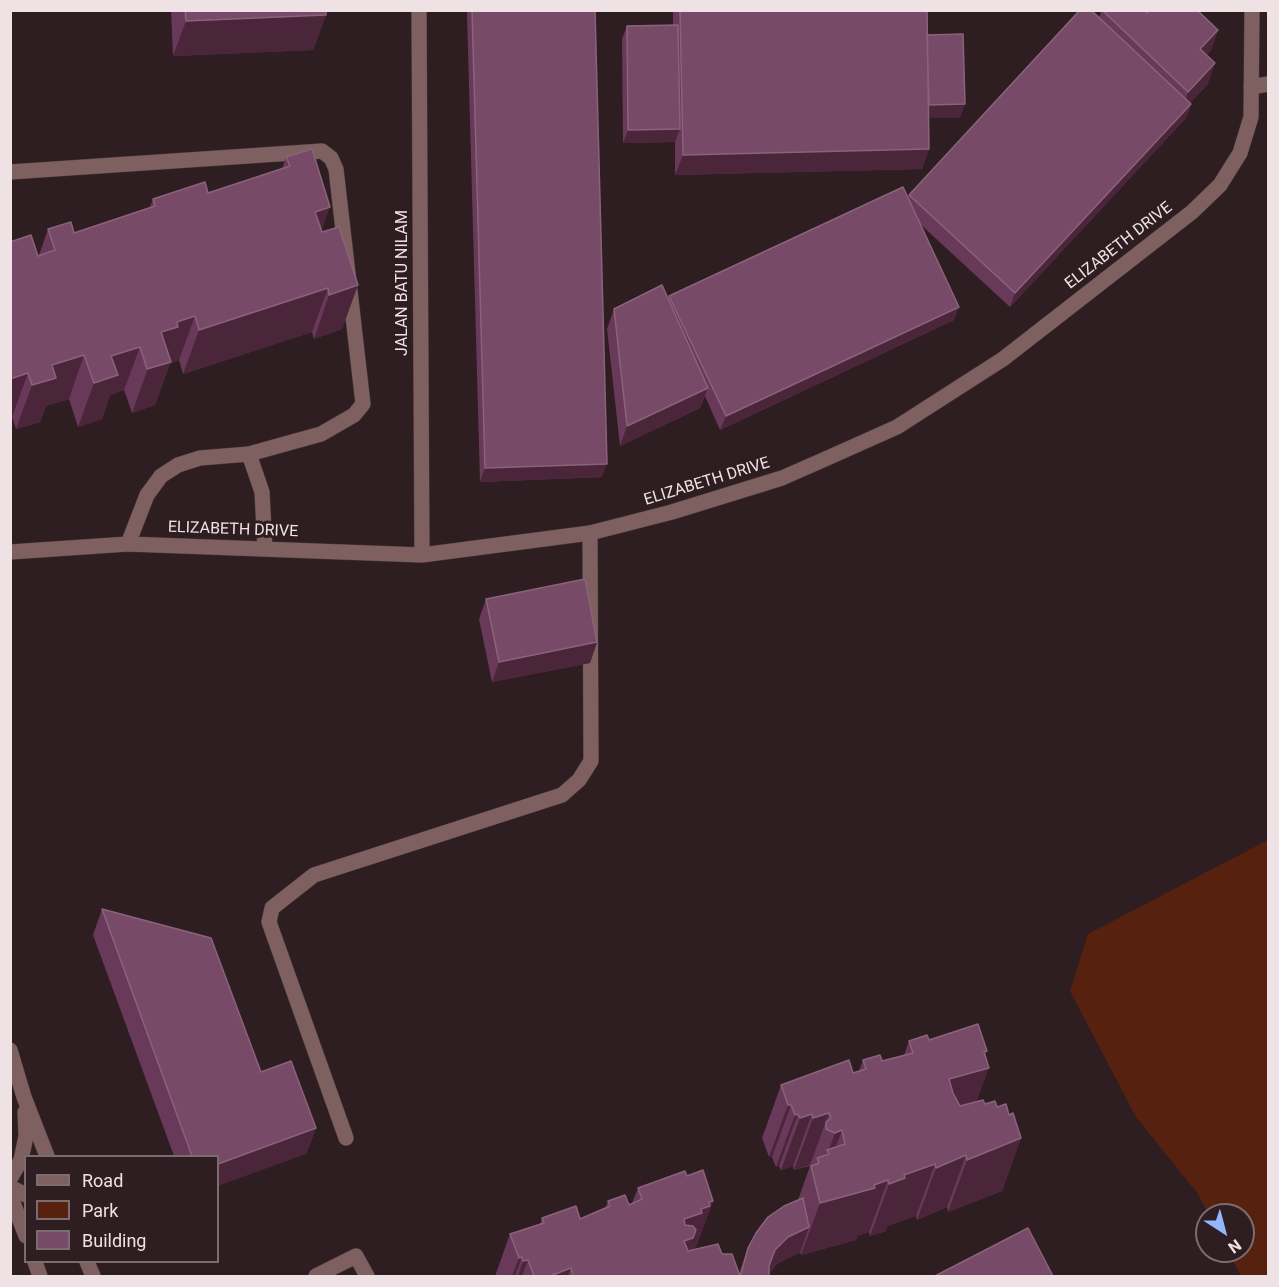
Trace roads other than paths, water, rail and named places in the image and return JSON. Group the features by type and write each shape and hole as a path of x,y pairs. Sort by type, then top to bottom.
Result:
{"street":[{"name":"JALAN BATU NILAM","path":"419,10 422,555"},
{"name":"ELIZABETH DRIVE","path":"10,552 128,544 422,555 590,533 672,512 782,478 897,427 1003,359 1192,212 1220,185 1240,153 1251,117 1252,10"},
{"path":"1251,87 1269,84"},
{"path":"10,172 322,151 331,158 336,169 363,404 354,415 321,434 249,454 230,453 200,458 178,465 161,476 147,495 128,544"},
{"path":"249,454 262,492 265,549"},
{"path":"346,1138 269,922 272,908 314,875 562,795 579,780 591,761 590,533"},
{"path":"10,1050 24,1097 47,1155"},
{"path":"10,1179 21,1160 26,1136 24,1097"},
{"path":"10,1187 24,1194"},
{"path":"10,1195 24,1231"},
{"path":"316,1276 356,1256 367,1276"}]}
